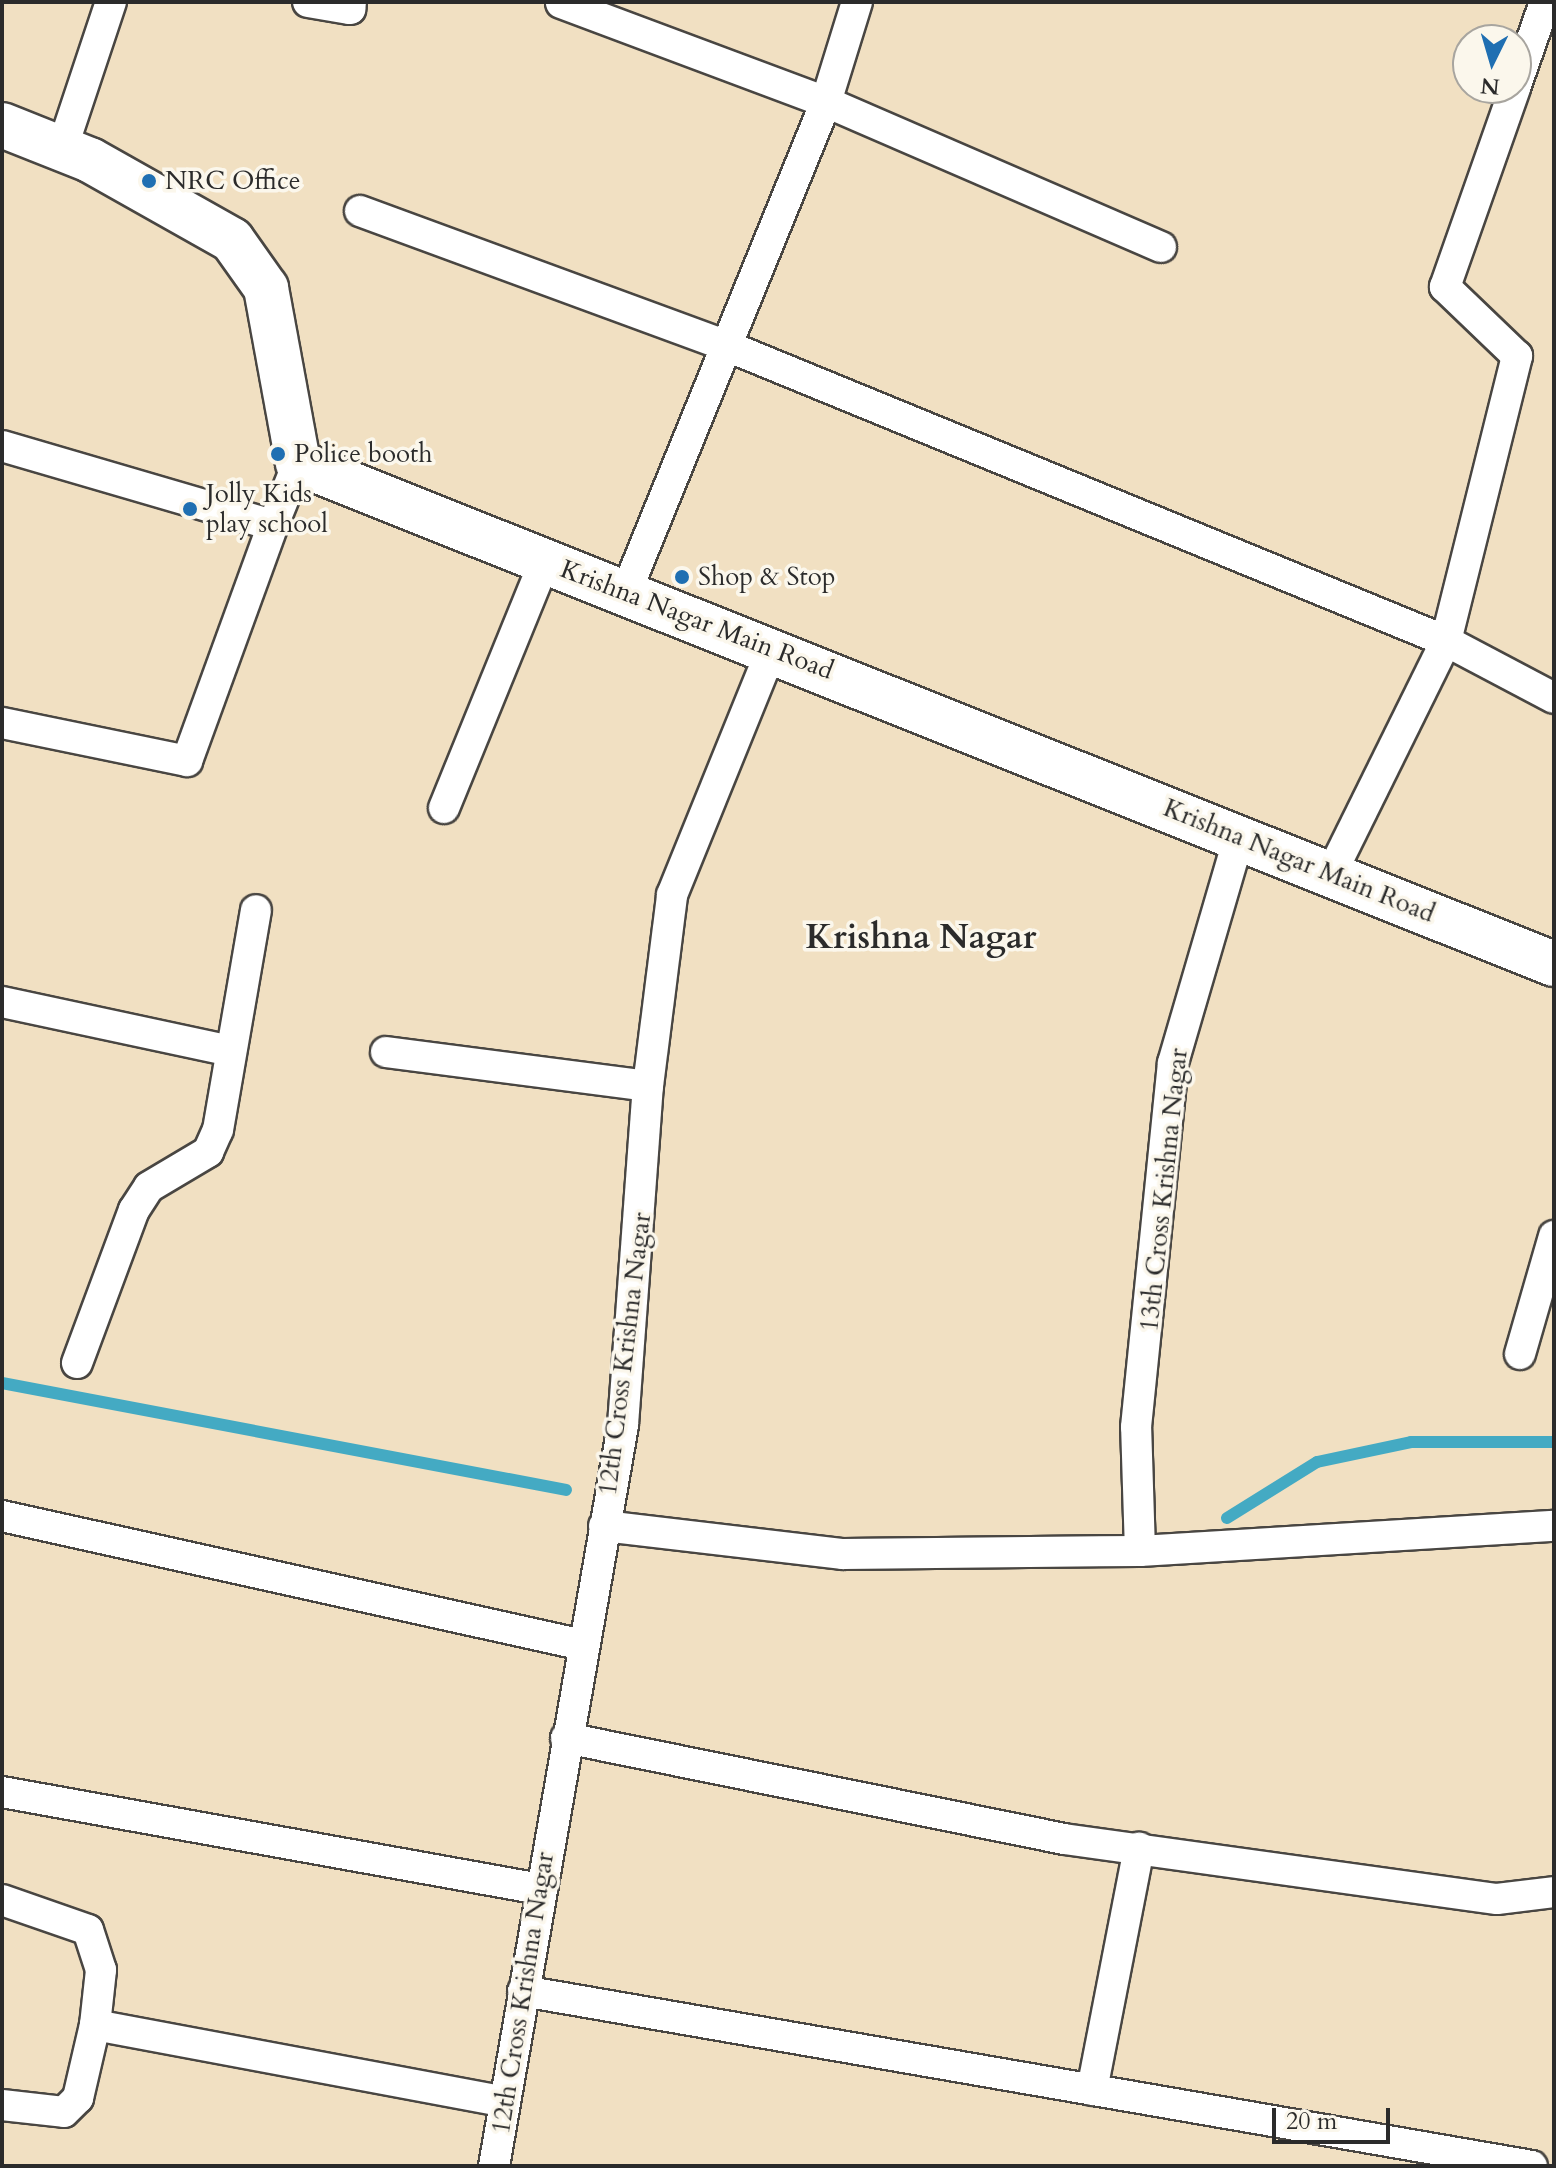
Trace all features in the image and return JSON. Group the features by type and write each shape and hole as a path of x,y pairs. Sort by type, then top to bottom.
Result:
{"street":[{"path":"62,149 111,2"},
{"path":"308,2 350,9 351,2"},
{"path":"626,592 826,102 857,2"},
{"path":"1532,40 1545,2"},
{"path":"561,3 826,102 1161,247"},
{"path":"1331,874 1446,641 1517,356 1445,287 1510,104"},
{"path":"2,125 62,149 232,240 266,288 298,463 187,761 2,723"},
{"path":"360,211 727,346 1446,641 1554,698"},
{"path":"2,446 273,525"},
{"name":"Krishna Nagar Main Road","path":"298,463 772,649 1554,964"},
{"path":"444,808 545,560"},
{"name":"12th Cross Krishna Nagar","path":"494,2166 566,1738 623,1425 648,1086 672,895 772,649"},
{"name":"13th Cross Krishna Nagar","path":"1140,1551 1136,1427 1173,1063 1239,837"},
{"path":"77,1363 134,1210 149,1187 208,1152 231,1051 256,910"},
{"path":"2,1002 231,1051"},
{"path":"386,1052 648,1086"},
{"path":"1520,1354 1554,1236"},
{"path":"2,1516 583,1645"},
{"path":"604,1526 843,1554 1140,1551 1554,1526"},
{"path":"566,1738 1139,1848 1497,1899 1554,1892"},
{"path":"2,1792 540,1889"},
{"path":"1092,2090 1139,1848"},
{"path":"2,1900 88,1930 101,1970 95,2025 78,2098 64,2112 2,2105"},
{"path":"523,1991 1532,2166"},
{"path":"95,2025 505,2102"}],"waterway":[{"path":"2,1383 566,1490"},
{"path":"1227,1518 1317,1462 1411,1442 1554,1442"}],"place":[{"name":"NRC Office","path":"149,181"},
{"name":"Police booth","path":"278,454"},
{"name":"Jolly Kids play school","path":"190,509"},
{"name":"Shop & Stop","path":"682,577"}],"district":[{"name":"Krishna Nagar","path":"921,938"}]}
